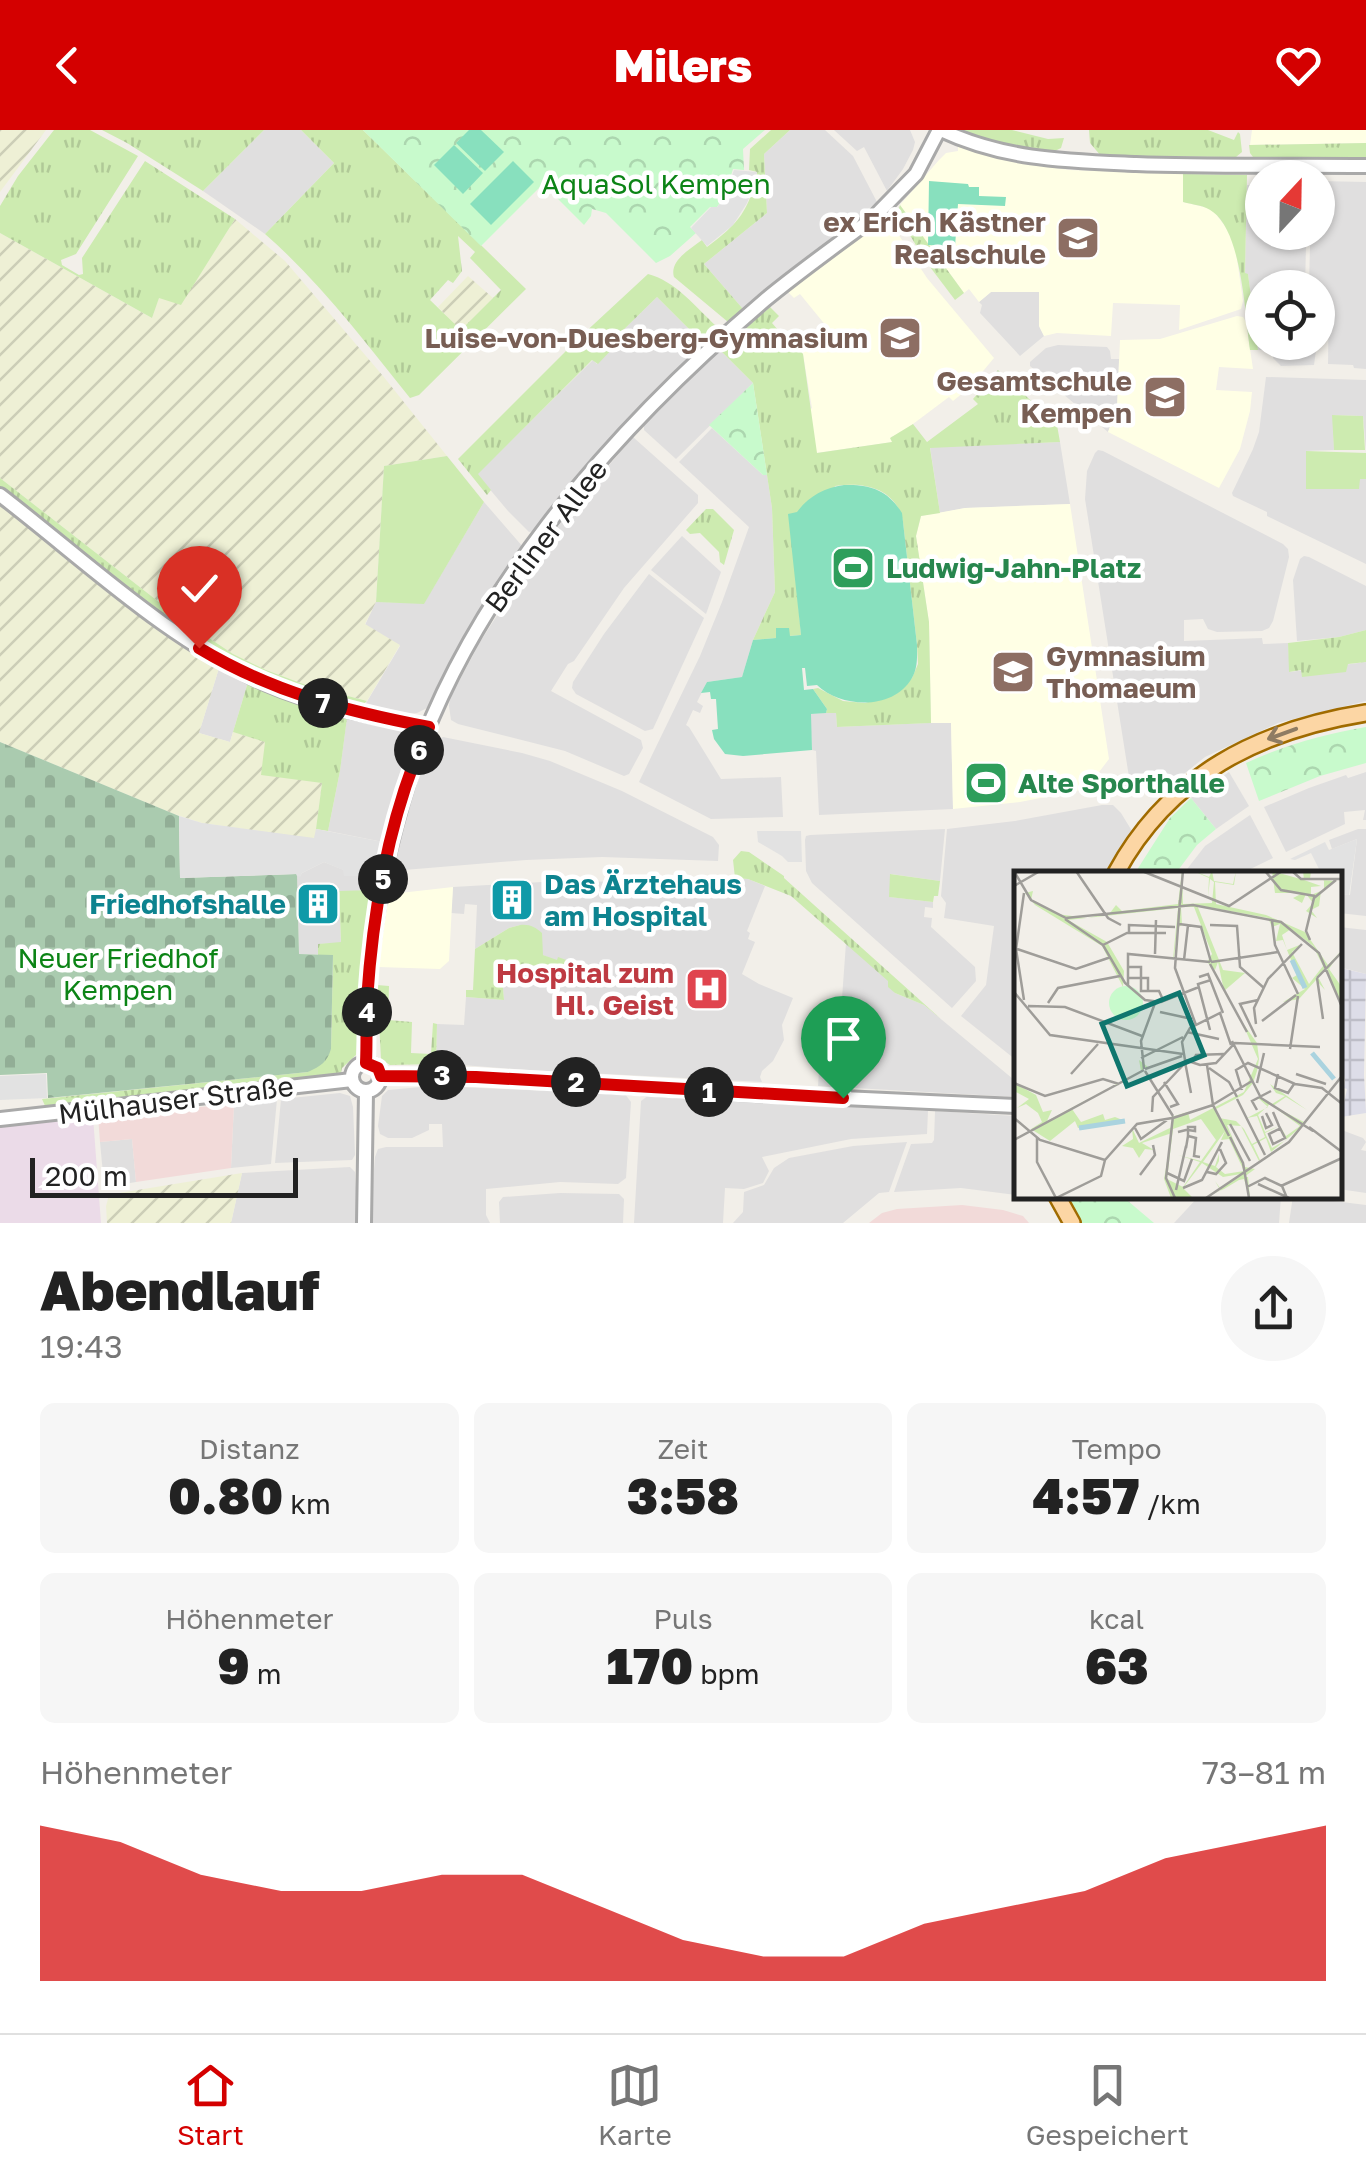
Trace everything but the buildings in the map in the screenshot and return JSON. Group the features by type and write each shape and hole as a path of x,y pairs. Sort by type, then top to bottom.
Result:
{"main road":[{"path":"1117,871 1153,818 1205,772 1278,735 1366,713"},
{"path":"1058,1198 1072,1223"}],"street":[{"path":"940,130 1008,154 1062,160 1366,166"},
{"name":"Berliner Allee","path":"366,1063 372,939 382,882 402,800 429,727 467,648 550,524 618,442 742,320 887,204 916,174 940,130"},
{"path":"0,495 164,624 234,668 316,702 429,727"},
{"path":"366,1063 378,1068 381,1076 378,1086 366,1092 352,1080 355,1068 366,1063"},
{"path":"381,1076 476,1077 1014,1106"},
{"name":"Mülhauser Straße","path":"0,1119 352,1080"},
{"path":"364,1223 366,1092"}],"shaded area":[{"path":"0,130 46,130 0,192"},
{"path":"264,130 301,130 334,163 265,234 203,191"},
{"path":"790,130 825,130 853,156 877,202 743,309 704,264 767,213 764,154"},
{"path":"834,130 910,130 915,142 887,191 864,147 857,151"},
{"path":"1252,130 1366,130 1366,143 1250,145"},
{"name":"ex Erich Kästner Realschule","path":"958,146 1026,164 1069,170 1183,174 1183,202 1208,208 1231,234 1243,301 1241,309 1179,330 1180,305 1113,303 1111,336 1044,336 1039,326 1039,292 991,292 979,302 969,289 964,293 900,205 939,160 946,153 958,151"},
{"path":"734,170 757,172 754,186 733,225 707,246 691,228 723,200"},
{"path":"1335,181 1366,182 1366,369 1328,364 1328,360 1335,360 1335,270 1309,270 1310,250 1335,250"},
{"name":"Luise-von-Duesberg-Gymnasium","path":"887,217 927,278 994,358 969,388 953,401 949,397 891,437 893,442 816,453 803,354 794,344 808,332 818,343 831,332 800,294 794,298 788,292"},
{"path":"235,219 285,261 447,456 384,466 376,602 365,624 400,645 367,701 306,685 233,654 182,620 0,478 0,233 152,318 159,297 181,304"},
{"path":"1246,250 1306,250 1305,270 1245,270"},
{"path":"468,276 493,298 461,331 438,307"},
{"path":"991,292 1039,292 1039,326 1044,336 1020,356 980,313 979,302"},
{"path":"657,297 704,344 626,421 534,531 529,532 477,474 593,360 597,364 610,343"},
{"name":"Gesamtschule Kempen","path":"1237,316 1245,320 1245,360 1252,360 1253,369 1219,367 1216,390 1252,392 1250,411 1240,449 1219,488 1108,432 1117,408 1120,340 1160,339"},
{"path":"1107,347 1111,359 1119,359 1117,408 1108,432 1030,366 1046,348"},
{"path":"720,350 753,383 676,459 644,430 644,424"},
{"path":"1275,360 1315,360 1314,365 1281,366"},
{"path":"1266,377 1366,380 1366,450 1363,416 1333,415 1334,450 1304,451 1306,488 1358,489 1359,479 1366,479 1366,564 1233,496 1259,432"},
{"path":"712,428 767,475 775,592 753,640 742,677 707,682 697,702 703,706 700,713 693,710 686,725 721,779 781,777 783,817 711,819 639,782 700,656 749,527 679,462"},
{"path":"633,437 698,495 698,503 624,588 551,691 641,740 643,748 629,774 624,776 565,751 458,724 451,720 449,706 480,642 532,561"},
{"path":"1060,442 1070,504 965,508 940,513 930,447"},
{"path":"1098,450 1288,549 1269,628 1217,632 1208,629 1203,619 1184,620 1184,641 1262,638 1263,644 1288,643 1290,672 1366,662 1366,701 1278,723 1205,757 1180,777 1143,787 1134,785 1129,777 1085,499 1087,471"},
{"path":"484,502 523,547 475,618 427,708 408,714 365,705 400,646 365,625 376,602 424,603"},
{"path":"0,504 142,617 219,668 199,733 230,742 233,732 266,742 322,783 315,839 202,823 0,742"},
{"name":"Gymnasium Thomaeum","path":"1070,504 1109,759 1086,789 1020,802 953,809 951,723 931,723 929,622 916,536 921,516 965,508"},
{"path":"682,536 721,572 706,614 651,570"},
{"path":"1304,556 1366,586 1366,630 1297,641 1293,580"},
{"path":"649,574 704,618 653,729 645,731 576,694 572,688 604,634"},
{"path":"219,668 248,682 230,742 199,733"},
{"path":"836,712 837,727 951,722 953,809 819,815 810,714"},
{"path":"347,717 411,728 407,735 410,752 383,842 328,831"},
{"path":"443,737 550,761 622,791 713,837 719,845 718,861 602,857 392,871 428,750"},
{"path":"1229,772 1249,806 1216,829 1191,798"},
{"path":"1366,772 1366,820 1365,810 1344,812 1345,824 1286,852 1264,807 1346,775 1348,778"},
{"path":"1113,805 1132,831 1109,871 1014,871 1014,1058 961,1016 986,985 994,926 944,918 946,903 941,896 947,829"},
{"path":"1250,815 1273,858 1246,871 1186,871 1205,846"},
{"path":"179,816 202,823 314,838 316,829 383,842 375,876 344,876 343,870 324,862 300,877 296,874 180,878"},
{"path":"945,829 940,881 891,874 890,897 933,902 933,908 925,907 924,917 932,918 931,927 975,967 976,981 952,1008 812,883 806,871 806,836"},
{"path":"1366,829 1366,916 1341,913 1341,894 1350,895 1357,839 1332,849 1329,840"},
{"path":"757,831 801,831 802,862 788,862 758,842"},
{"path":"1357,839 1349,895 1341,894 1341,871 1320,871 1311,853 1290,859 1325,842 1329,850"},
{"path":"324,862 344,870 344,876 375,876 372,890 339,892 341,943 319,944 318,954 299,954 297,876"},
{"path":"700,877 748,879 765,886 747,931 748,939 755,942 742,974 793,998 782,1025 784,1040 773,1061 762,1071 762,1082 436,1064 437,1024 464,1025 466,997 504,1000 501,964 569,967 543,955 520,925 475,949 477,905 465,904 464,914 451,913 453,887 559,881 698,883"},
{"path":"453,887 449,961 440,969 378,967 388,890 400,893"},
{"path":"1341,927 1366,930 1366,974 1341,968"},
{"path":"846,943 889,981 895,993 924,1005 1013,1079 1014,1097 818,1086 821,1040 826,1027 840,1026"},
{"path":"1341,968 1366,974 1366,1113 1341,1117 1347,1089 1342,1062"},
{"path":"46,1074 47,1098 0,1100 0,1076"},
{"path":"432,1086 625,1094 631,1102 626,1178 618,1184 560,1182 486,1189 486,1215 490,1223 372,1223 378,1149 443,1147 442,1124 429,1124 429,1130 412,1138 380,1134 382,1096 388,1090"},
{"path":"340,1093 350,1096 353,1107 352,1160 275,1163 281,1099"},
{"path":"649,1095 928,1111 927,1134 851,1139 762,1157 769,1171 763,1183 744,1189 725,1188 723,1223 634,1223 641,1101"},
{"path":"277,1099 271,1164 231,1168 234,1104"},
{"path":"234,1104 231,1168 136,1182 132,1139 100,1142 98,1116"},
{"path":"935,1111 1014,1116 1014,1195 961,1188 894,1192 911,1144 934,1140"},
{"path":"93,1117 101,1223 0,1223 0,1127"},
{"path":"1341,1130 1366,1142 1361,1150 1366,1151 1366,1193 1341,1189"},
{"path":"132,1139 136,1182 107,1187 100,1142"},
{"path":"907,1142 889,1192 879,1193 843,1223 733,1223 743,1212 744,1192 764,1185 774,1168 789,1158 853,1146"},
{"path":"350,1167 355,1172 358,1223 231,1223 242,1173"},
{"path":"242,1173 231,1223 107,1223 106,1206 113,1194"},
{"path":"619,1194 624,1199 623,1223 500,1223 499,1202 503,1197"},
{"path":"1197,1198 1281,1198 1279,1223 1174,1223"},
{"path":"1293,1198 1366,1205 1366,1223 1289,1223"},
{"path":"962,1205 1003,1210 1023,1216 1029,1223 869,1223 882,1213 897,1209"}],"green space":[{"path":"54,130 90,130 138,156 76,254 61,260 62,265 79,275 83,274 82,258 145,161 235,219 181,305 159,298 152,318 0,233 0,206"},
{"path":"102,130 264,130 203,191"},
{"path":"301,130 363,130 526,289 419,395 410,398 323,292 265,234 334,163","holes":["458,236 475,252 470,258 501,290 461,330 430,300 462,271"]},
{"name":"AquaSol Kempen","path":"363,130 765,130 743,149 744,170 733,169 717,207 710,207 690,227 696,233 656,263 606,213 592,209 584,225 543,184 481,246"},
{"path":"469,130 481,130 504,152 485,171 456,143"},
{"path":"771,130 790,130 764,154 767,213 704,264 743,309 728,322 674,277 673,271 687,251 702,240 707,247 741,215 751,197 757,172 749,170 750,149"},
{"path":"960,130 1012,130 1048,139 1064,138 1061,148 1053,152 1002,144"},
{"path":"1089,130 1208,130 1234,140 1238,132 1242,152 1236,157 1101,156 1090,143"},
{"path":"1366,143 1366,158 1261,158 1253,157 1249,145"},
{"path":"454,145 483,173 463,194 434,165"},
{"path":"513,161 534,182 491,225 470,204"},
{"path":"1183,174 1245,175 1245,313 1236,256 1223,223 1213,212 1183,202"},
{"path":"929,181 979,187 979,196 1006,197 1005,206 958,204 955,247 928,245"},
{"path":"900,205 964,293 955,300 924,259 897,213"},
{"path":"648,274 685,296 716,326 717,332 704,344 657,297 610,343 614,347 598,364 592,360 478,474 491,490 487,495 458,459"},
{"path":"770,307 779,316 772,323 803,354 817,453 892,442 890,438 913,424 927,442 978,404 973,399 998,370 1057,425 1060,442 930,448 940,513 921,516 916,536 929,622 931,723 837,727 836,713 826,713 813,689 843,701 865,703 897,693 912,678 918,664 903,522 894,502 878,490 868,486 835,486 798,601 801,635 789,636 776,629 776,638 753,640 775,592 772,508 753,383 720,350"},
{"path":"753,383 767,475 709,425"},
{"path":"1332,415 1363,416 1365,450 1334,450"},
{"path":"1306,451 1366,453 1366,479 1360,479 1359,489 1306,489"},
{"path":"447,456 484,502 424,604 376,602 384,466"},
{"path":"0,478 182,620 233,654 306,685 367,701 360,707 304,692 263,677 217,653 121,587 0,490"},
{"path":"844,485 878,490 902,513 917,645 914,674 893,696 880,701 853,702 817,685 807,686 802,668 804,690 813,689 827,709 826,713 811,714 812,750 725,754 712,730 718,729 716,699 711,699 710,692 701,693 707,682 742,677 753,640 776,638 776,628 789,628 790,636 801,635 788,514 797,512 818,494"},
{"path":"0,501 187,644 363,718 347,718 328,831 316,829 322,783 261,775 265,742 233,732 248,682 150,622"},
{"path":"706,509 713,509 734,530 724,565 719,552 700,533 690,534 686,530"},
{"path":"1366,630 1366,662 1348,664 1346,672 1302,677 1301,670 1289,672 1288,643"},
{"path":"1366,727 1366,763 1320,776 1259,801 1246,763 1305,741"},
{"name":"Neuer Friedhof Kempen","path":"0,742 179,816 180,878 297,874 299,954 333,955 331,1049 323,1063 308,1072 48,1098 47,1073 0,1075"},
{"path":"1191,798 1216,829 1197,845 1178,871 1136,871 1170,818"},
{"path":"741,851 749,852 784,876 941,1019 924,1005 895,993 888,987 888,981 791,896 748,879 735,878 733,860"},
{"path":"890,874 940,881 938,896 934,896 933,902 889,897"},
{"path":"372,890 365,931 356,1055 341,1073 46,1108 42,1099 308,1072 331,1049 333,956 318,955 318,944 341,942 339,891"},
{"path":"520,925 532,926 542,933 543,955 569,961 569,967 501,964 504,1000 466,997 466,990 473,990 475,949"},
{"path":"377,985 389,986 388,1020 412,1022 411,1053 431,1054 433,1023 437,1024 436,1064 390,1065 381,1059"},
{"path":"1063,1198 1124,1198 1154,1223 1077,1223"}],"place":[{"name":"ex Erich Kästner Realschule","path":"1078,238"},
{"name":"Luise-von-Duesberg-Gymnasium","path":"900,338"},
{"name":"Gesamtschule Kempen","path":"1165,397"},
{"name":"Ludwig-Jahn-Platz","path":"853,568"},
{"name":"Gymnasium Thomaeum","path":"1013,672"},
{"name":"Alte Sporthalle","path":"986,783"},
{"name":"Das Ärztehaus am Hospital","path":"512,900"},
{"name":"Friedhofshalle","path":"318,904"},
{"name":"Hospital zum Hl. Geist","path":"707,989"}],"route":[{"path":"199,648 267,684 316,702 429,727 402,800 372,939 366,1063 378,1068 381,1076 442,1075 843,1098"}]}
